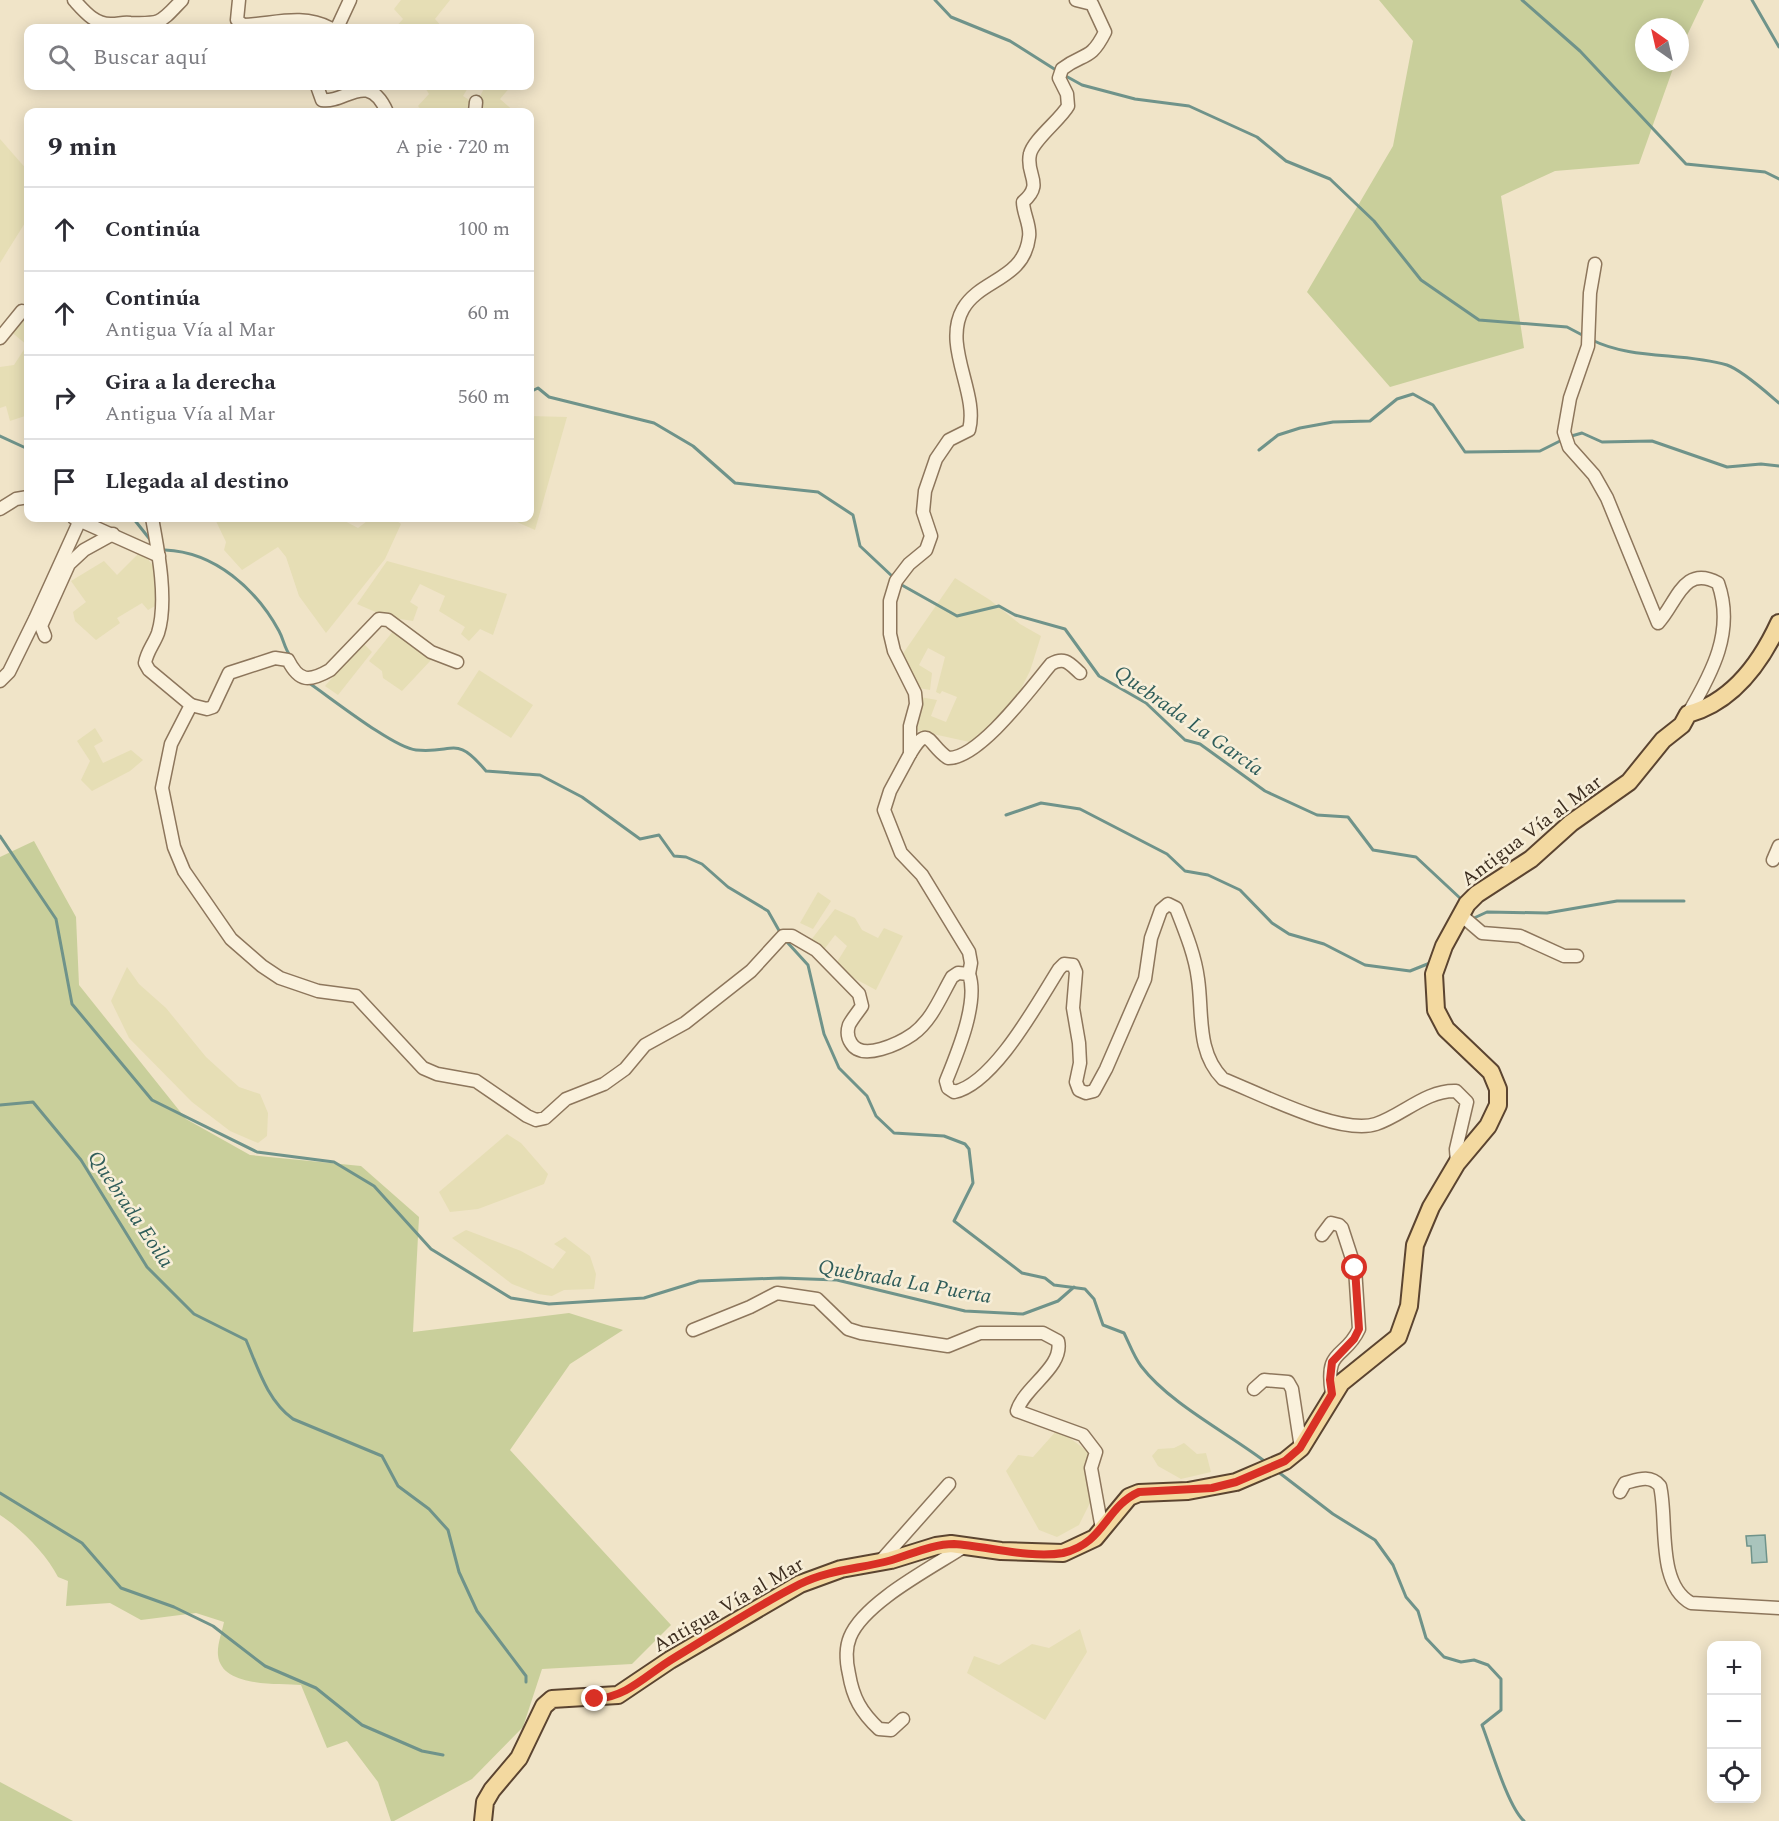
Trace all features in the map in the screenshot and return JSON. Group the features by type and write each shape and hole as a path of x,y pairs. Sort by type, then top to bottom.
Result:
{"main road":[{"name":"Antigua Vía al Mar","path":"483,1821 485,1802 519,1758 544,1706 552,1699 618,1695 678,1655 800,1584 841,1569 879,1563 936,1546 965,1546 1054,1554 1084,1545 1095,1538 1118,1507 1139,1492 1212,1488 1278,1464 1300,1448 1332,1394 1352,1372 1398,1337 1408,1306 1415,1245 1431,1207 1457,1163 1488,1126 1495,1114 1499,1096 1491,1072 1446,1029 1434,999 1434,974 1437,961 1461,915 1477,894 1531,860 1571,822 1629,782 1663,740 1682,725 1688,714 1708,709 1739,684 1761,656 1779,622"}],"street":[{"path":"74,0 89,16 106,24"},
{"path":"154,24 164,19 182,0"},
{"path":"240,0 237,20 242,24"},
{"path":"339,24 350,0"},
{"path":"910,754 908,739 915,693 894,651 890,634 890,601 896,581 909,564 926,550 931,536 922,513 925,491 936,459 949,440 969,430 973,414 961,373 958,326 963,309 976,295 1015,270 1025,253 1030,236 1023,202 1031,195 1035,185 1029,164 1030,151 1068,106 1068,94 1060,73 1096,49 1105,32 1092,4 1076,0"},
{"path":"250,24 287,19 319,24"},
{"path":"280,24 287,19"},
{"path":"115,24 128,22 144,24"},
{"path":"319,90 322,99 329,101 351,91 371,93 379,99 385,108"},
{"path":"1595,264 1590,293 1588,346 1575,381 1564,432 1569,447 1593,475 1607,498 1658,623 1687,581 1694,578 1708,578 1718,583 1723,597 1724,622 1716,663 1688,714"},
{"path":"0,338 22,311"},
{"path":"0,509 16,499 24,498"},
{"path":"0,681 9,672 35,619 76,522"},
{"path":"84,522 159,556"},
{"path":"153,522 159,556 161,616 158,634 147,651 145,663 149,670 191,705 207,709 213,707 229,673 275,658 288,660 296,674 303,677 320,675 330,670 379,619 388,620 431,652 457,662"},
{"path":"45,636 41,626 69,564 84,550 113,534"},
{"path":"1080,673 1066,660 1059,660 1051,664 999,723 965,754 948,758 924,736 920,738 890,791 884,810 902,853 922,875 969,952 971,996 965,1029 946,1081 948,1088 954,1092 961,1091 992,1068 1018,1034 1059,969 1069,963 1073,965 1076,972 1073,1008 1080,1063 1076,1082 1079,1090 1086,1093 1094,1091 1106,1069 1144,979 1150,939 1161,910 1168,904 1173,905 1195,963 1198,980 1199,1027 1212,1066 1223,1079 1328,1121 1360,1128 1386,1120 1439,1093 1456,1091 1467,1102 1456,1149 1457,1163"},
{"path":"191,705 187,718 176,730 162,788 174,847 184,871 231,939 280,978 318,991 356,996 423,1068 448,1077 476,1081 536,1120 545,1118 566,1099 595,1088 625,1069 645,1045 685,1023 751,971 783,936 792,936 816,950 859,994 862,1006 849,1025 847,1036 852,1046 864,1052 895,1044 913,1034 926,1022 952,977 958,973 969,974"},
{"path":"1773,860 1779,846"},
{"path":"1461,915 1482,933 1520,936 1564,956 1577,956"},
{"path":"1322,1235 1331,1222 1342,1228 1355,1268 1359,1298 1359,1329 1354,1339 1332,1362 1330,1380 1332,1394"},
{"path":"693,1330 750,1307 777,1293 817,1299 848,1329 861,1334 948,1346 980,1333 1030,1332 1051,1336 1058,1341 1057,1357 1035,1383 1017,1411 1083,1435 1091,1443 1096,1452 1091,1468 1102,1529"},
{"path":"1254,1389 1264,1380 1288,1382 1292,1389 1300,1448"},
{"path":"1620,1492 1625,1483 1641,1479 1651,1479 1660,1486 1664,1545 1673,1579 1683,1599 1691,1603 1779,1608"},
{"path":"879,1563 949,1485"},
{"path":"903,1719 891,1730 879,1729 854,1699 846,1657 850,1638 860,1620 874,1606 965,1546"}],"shaded area":[{"path":"401,0 450,0 435,19 439,24 399,24 403,19 394,9"},
{"path":"426,90 467,90 463,96 474,103 474,108 420,108 418,106 429,94"},
{"path":"483,90 508,90 500,99 510,108 478,108 478,101"},
{"path":"0,139 24,166 24,224 0,263"},
{"path":"24,315 24,342 9,330"},
{"path":"24,350 24,416 10,421 6,406 0,408 0,367 14,365"},
{"path":"534,416 567,417 535,530 517,522 534,522"},
{"path":"216,522 347,522 358,528 366,522 398,522 401,524 385,559 326,633 299,596 286,557 278,547 242,570 224,550 226,542"},
{"path":"138,554 147,558 155,568 157,605 148,610 142,603 117,618 120,623 96,640 75,621 73,612 86,602 71,581 104,561 117,575"},
{"path":"387,561 507,594 493,635 480,629 469,641 461,634 465,627 439,611 445,596 420,584 410,602 418,607 413,621 387,617 357,604"},
{"path":"955,578 1041,636 1030,671 1019,693 974,743 915,730 920,697 937,700 931,716 946,722 957,697 942,691 940,694 936,692 945,657 928,648 919,665 932,673 930,690 918,688 902,655"},
{"path":"394,630 428,652 431,660 402,691 383,678 382,671 369,661"},
{"path":"363,643 372,652 338,695 325,686"},
{"path":"479,670 533,705 511,738 457,704"},
{"path":"95,728 103,741 94,746 103,763 131,750 143,760 130,771 92,791 81,780 90,761 77,741"},
{"path":"818,892 831,901 813,929 800,923"},
{"path":"835,909 855,918 862,930 878,938 884,928 903,936 876,990 848,975 837,962 847,946 835,935 823,951 811,940"},
{"path":"127,967 139,984 166,1008 206,1057 239,1087 260,1094 268,1113 267,1136 258,1143 230,1131 192,1102 129,1038 111,1001"},
{"path":"507,1134 521,1143 548,1174 544,1184 478,1209 450,1212 439,1192"},
{"path":"466,1230 521,1251 553,1269 566,1252 554,1244 565,1237 590,1256 596,1274 594,1289 564,1290 552,1296 538,1294 512,1284 452,1238"},
{"path":"1058,1429 1091,1454 1087,1465 1090,1503 1079,1525 1057,1537 1039,1530 1006,1471 1018,1455 1033,1457"},
{"path":"1184,1443 1197,1454 1206,1453 1211,1472 1181,1479 1158,1466 1152,1456 1158,1449 1174,1448"},
{"path":"1080,1629 1087,1652 1045,1720 967,1673 974,1656 999,1665 1032,1644 1049,1648"}],"green space":[{"path":"1379,0 1704,0 1689,31 1689,18 1635,18 1635,72 1672,72 1639,164 1555,171 1501,196 1524,348 1390,387 1307,292 1393,146 1413,41"},
{"path":"34,841 76,917 79,985 186,1119 250,1155 361,1166 419,1217 413,1332 569,1313 623,1330 570,1364 510,1450 671,1625 632,1664 542,1669 523,1727 472,1779 394,1821 391,1821 378,1782 347,1741 327,1748 301,1685 252,1682 229,1673 221,1666 218,1651 224,1622 196,1613 141,1620 110,1603 66,1606 68,1581 58,1577 33,1543 17,1527 0,1515 0,857"},
{"path":"0,1782 73,1821 0,1821"}],"water":[{"path":"1765,1535 1767,1562 1752,1563 1751,1546 1747,1546 1746,1536"}],"waterway":[{"path":"935,0 951,17 1010,41 1059,72"},
{"path":"1522,0 1580,51 1686,164 1765,172 1779,179"},
{"path":"1752,0 1779,47"},
{"path":"1064,75 1082,85 1135,99 1189,106 1257,137 1286,161 1330,179 1374,221 1421,280 1479,320 1567,327 1586,337"},
{"path":"1592,340 1624,351 1693,358 1727,365 1747,376 1779,403"},
{"name":"Quebrada La García","path":"534,390 538,388 549,397 654,423 693,446 735,483 818,492 853,515 860,546 893,577"},
{"path":"1259,450 1278,435 1300,428 1333,422 1370,421 1397,399 1413,394 1433,405 1465,452 1540,451 1562,440"},
{"path":"1568,437 1582,433 1602,442 1652,441 1727,467 1761,464 1779,466"},
{"path":"0,436 24,447"},
{"path":"136,522 152,542"},
{"path":"165,550 183,552 217,565 246,587 270,616 291,657"},
{"name":"Quebrada La García","path":"900,584 957,616 999,606 1015,615 1065,629 1099,676 1146,703 1185,740 1200,744 1265,791 1317,815 1348,817 1373,850 1416,857 1461,899"},
{"path":"309,683 378,732 406,747 429,751 461,749 486,771 540,775 582,797 640,839 659,835 674,856 686,857 702,864 728,887 768,911 781,934"},
{"path":"1006,815 1041,803 1080,809 1167,854 1185,871 1208,875 1240,890 1272,923 1289,934 1324,944 1365,965 1410,971 1430,963"},
{"name":"Quebrada La Puerta","path":"0,836 56,919 72,1004 152,1100 257,1152 334,1162 374,1186 431,1249 511,1298 549,1304 644,1298 699,1281 781,1278 837,1280 965,1311 1023,1314 1058,1301 1074,1287"},
{"path":"1474,918 1487,912 1547,913 1617,901 1684,901"},
{"path":"787,942 808,965 824,1034 839,1068 867,1096 876,1116 894,1133 944,1136 965,1144 969,1149 973,1183 954,1221 1022,1273 1045,1278 1054,1285 1085,1289 1094,1299 1103,1325 1124,1333 1138,1362 1153,1380 1183,1405 1267,1463"},
{"name":"Quebrada Eoila","path":"0,1105 33,1102 81,1160 147,1267 194,1314 246,1340 264,1383 276,1403 284,1411 293,1419 382,1456 398,1486 429,1509 448,1530 459,1572 477,1611 526,1676 526,1682"},
{"name":"Quebrada La Puerta","path":"1277,1471 1333,1514 1375,1540 1393,1565 1406,1597 1418,1611 1426,1638 1444,1657 1461,1662 1474,1660 1488,1665 1501,1679 1501,1710 1482,1725 1506,1791 1524,1821"},
{"path":"0,1493 82,1543 121,1588 174,1607 213,1626 265,1666 316,1688 362,1725 422,1751 443,1755"}],"route":[{"path":"595,1699 618,1695 632,1688 694,1645 800,1584 822,1574 891,1560 936,1546 951,1544 1001,1551 1063,1553 1095,1538 1118,1507 1139,1492 1212,1488 1236,1482 1285,1461 1300,1448 1332,1394 1330,1380 1332,1362 1339,1352 1354,1339 1359,1329 1359,1298 1355,1268"}]}
